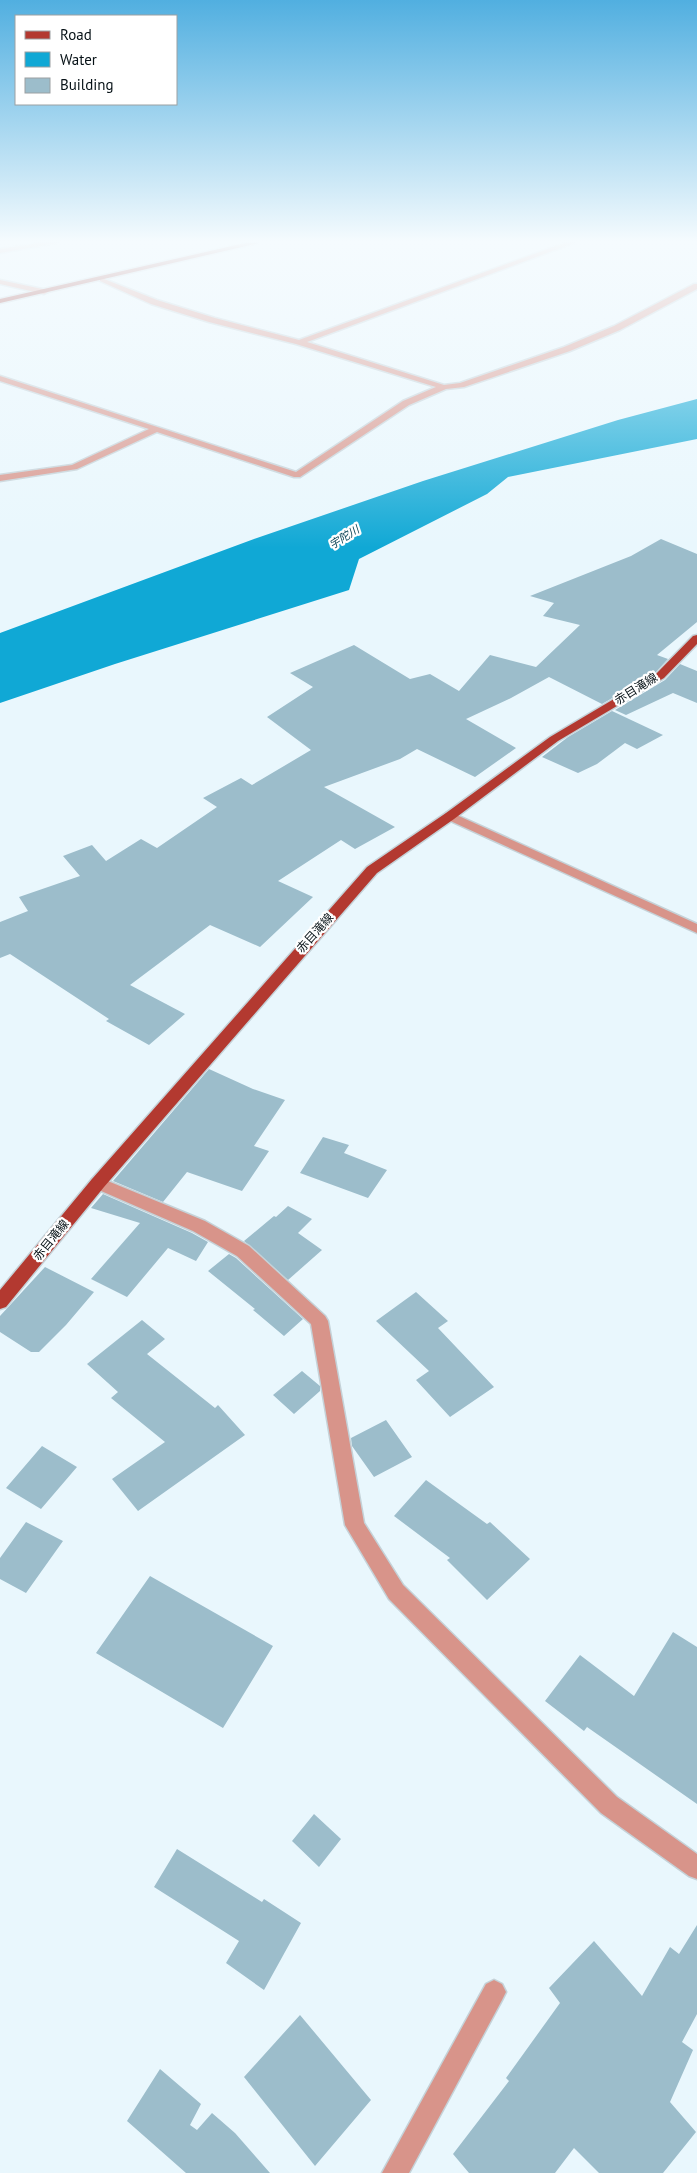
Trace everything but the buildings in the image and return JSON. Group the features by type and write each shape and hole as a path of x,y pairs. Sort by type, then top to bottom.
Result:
{"main road":[{"name":"赤目滝線","path":"0,1302 98,1183 372,870 450,816 554,739 660,676 697,638"}],"street":[{"path":"307,344 444,387"},
{"path":"0,378 297,475 406,403 444,387 461,385 580,344"},
{"path":"0,478 74,467 155,430"},
{"path":"450,816 697,928"},
{"path":"98,1183 199,1226 244,1251 319,1321 355,1525 396,1592 609,1805 697,1868"},
{"path":"395,2173 494,1992"}],"water":[{"name":"宇陀川","path":"697,399 697,439 508,477 487,494 359,559 349,590 115,664 0,703 0,633 254,539 423,481 618,420"}]}
